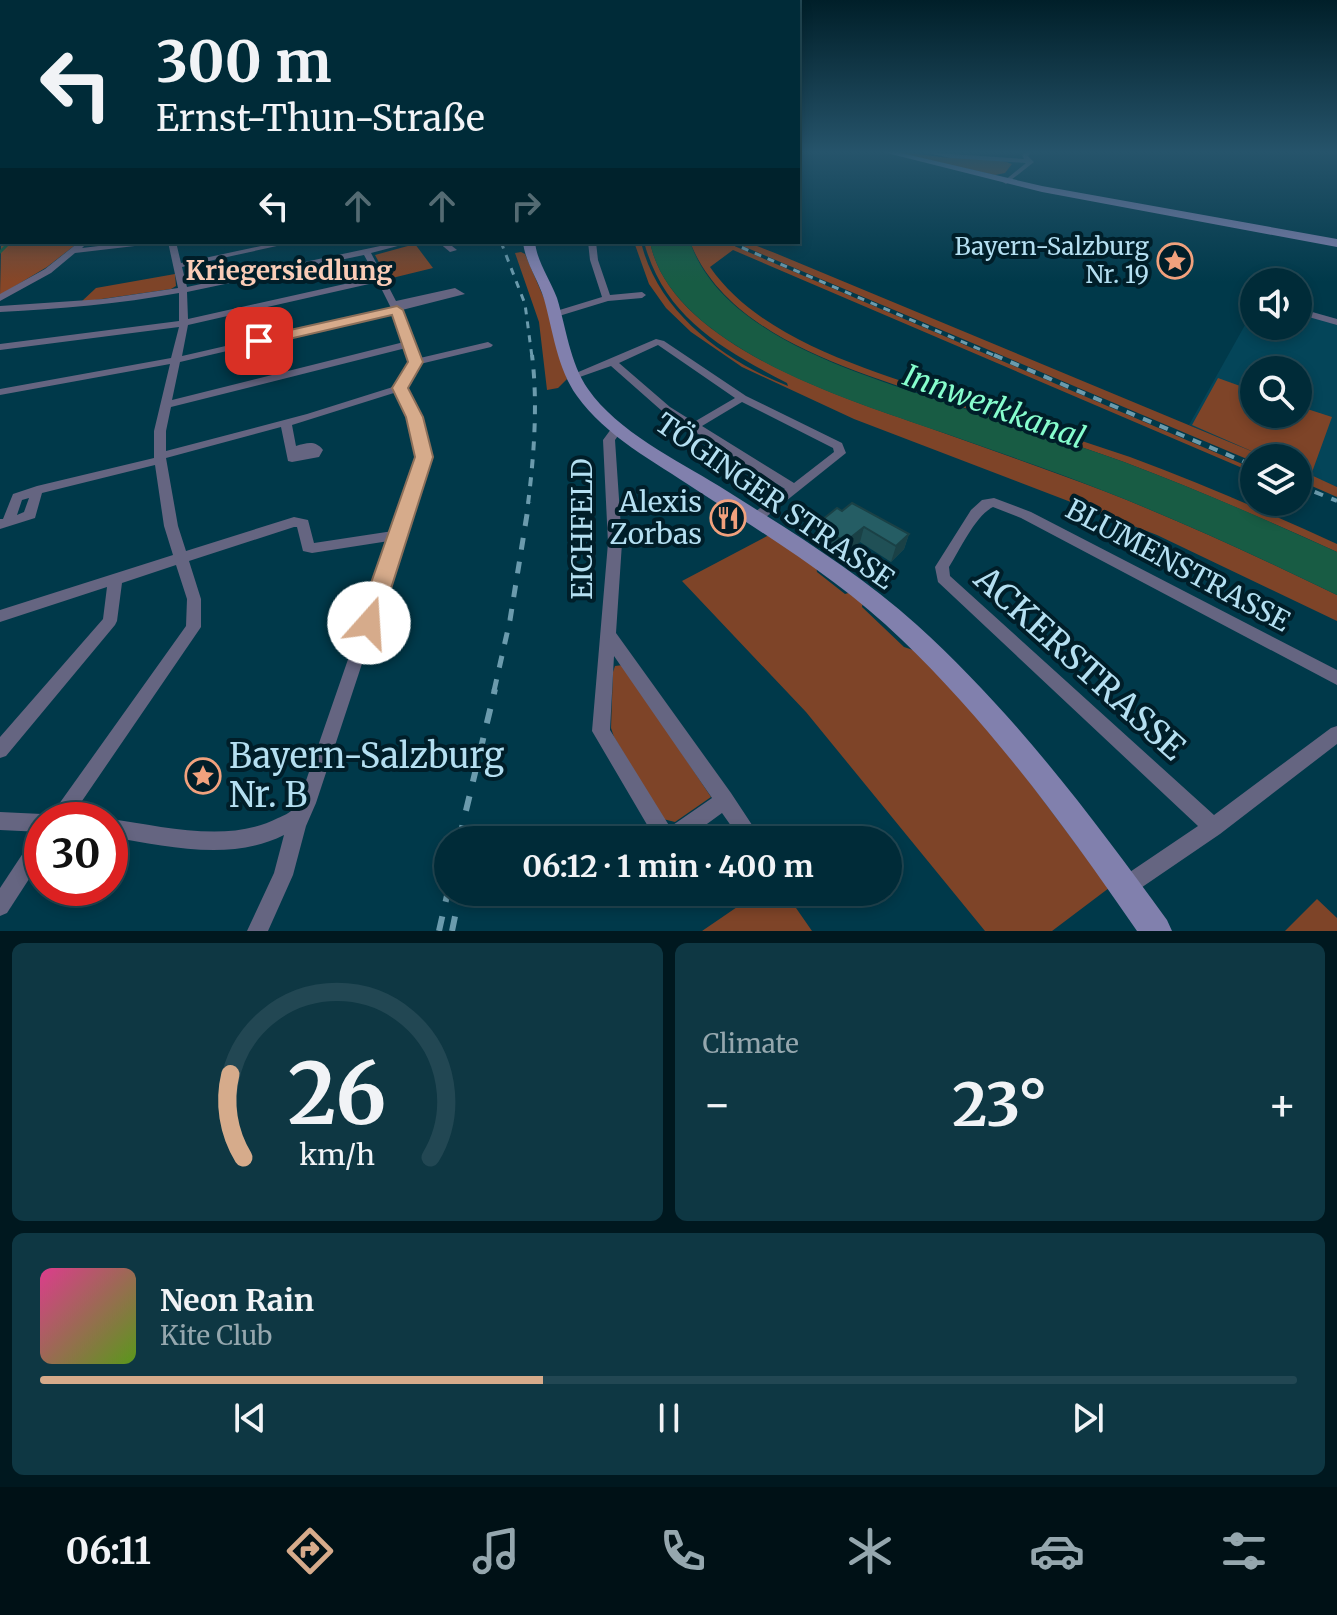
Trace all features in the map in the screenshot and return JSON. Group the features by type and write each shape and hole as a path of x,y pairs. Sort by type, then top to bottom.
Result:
{"street":[{"path":"1077,195 1337,243"},
{"path":"0,298 82,244"},
{"path":"74,251 135,244"},
{"path":"71,802 190,634 195,616 194,599 166,502 160,458 160,431 184,323 183,290 172,244"},
{"path":"177,266 282,244"},
{"path":"0,309 62,306 183,290 399,244"},
{"path":"445,244 453,250"},
{"name":"TÖGINGER STRASSE","path":"529,244 556,314 574,376 585,395 618,427 865,594 932,654 1032,766 1156,931"},
{"path":"592,244 594,260 607,298"},
{"path":"4,523 17,497 37,490 286,423 400,388 415,362 395,307 366,251"},
{"path":"0,347 184,323 380,279"},
{"path":"0,392 177,360 455,291 461,294 395,307"},
{"path":"556,314 607,298 642,295"},
{"path":"1312,315 1337,322"},
{"path":"574,376 613,363 656,342 661,343 742,398 838,446 840,453 756,518"},
{"path":"166,405 409,344"},
{"path":"415,362 488,345"},
{"path":"613,363 653,400 793,488"},
{"path":"257,931 285,870 295,836 296,819 312,789 424,457 414,417 400,388"},
{"path":"693,427 742,398"},
{"path":"286,423 291,451"},
{"name":"EICHFELD","path":"618,427 609,440 615,543 601,731 659,826"},
{"path":"4,523 30,515 37,490"},
{"name":"BLUMENSTRASSE","path":"994,502 1026,515 1337,678"},
{"name":"ACKERSTRASSE","path":"994,502 986,503 976,513 942,567 943,578 1087,707 1213,827"},
{"path":"0,616 294,522 303,523 308,547 312,548 398,535"},
{"path":"0,750 110,621 115,579"},
{"name":"EICHFELD","path":"608,634 743,826"},
{"path":"1125,887 1213,827 1337,734"},
{"name":"EICHFELD","path":"687,826 725,799"},
{"path":"128,830 221,841 266,836 296,819"},
{"path":"0,821 24,822"},
{"path":"0,906 24,869"}],"shaded area":[{"path":"1,244 76,244 47,267 0,295"},
{"path":"415,244 433,268 388,279 375,255"},
{"path":"635,244 642,244 649,267 678,311 696,330 740,363 788,386 718,343 681,311 653,268 645,244 651,244 665,279 691,311 727,340 769,364 859,403 1104,491 1222,541 1337,595 1337,621 1157,535 854,419 742,367 691,332 666,308 649,284"},
{"path":"651,244 691,244 707,275 732,303 800,348 878,380 1124,462 1240,509 1240,516 1256,516 1337,552 1337,595 1134,503 817,387 729,341 692,312 665,279"},
{"path":"691,244 730,244 1240,463 1240,467 733,250 710,267 733,294 761,317 827,353 863,368 1130,457 1240,502 1240,509 1124,462 839,364 765,328 734,304 708,276"},
{"path":"738,244 752,244 1240,446 1240,456"},
{"path":"515,253 525,254 546,303 567,379 558,388 547,390 539,322"},
{"path":"175,274 176,286 171,289 81,302 96,288"},
{"path":"1312,312 1337,319 1337,487 1312,477 1312,444 1240,446 1189,425 1240,334 1240,340 1312,340"},
{"path":"1218,378 1240,386 1240,428 1312,428 1312,411 1332,417 1312,472 1312,444 1240,446 1192,425"},
{"path":"1312,475 1337,487 1337,497 1312,486"},
{"path":"1256,516 1273,516 1337,544 1337,552"},
{"path":"769,535 816,566 817,572 845,594 852,592 863,601 862,607 904,647 916,651 986,724 1109,888 1052,931 985,931 806,712 682,581"},
{"path":"623,665 711,797 675,822 663,819 611,728 613,672 615,666"},
{"path":"1317,899 1337,918 1337,931 1285,931"},
{"path":"739,906 795,906 812,931 702,931"}],"building":[{"path":"852,503 909,534 896,546 864,527 845,542 817,524 837,508 842,511"}],"waterway":[{"path":"0,252 8,244"}],"railway":[{"path":"502,244 525,304 532,357"},
{"path":"734,244 998,357"},
{"path":"528,504 534,430 532,355"},
{"path":"994,355 1240,460"},
{"path":"1312,491 1337,501"},
{"path":"494,691 510,620 529,502"},
{"path":"462,826 495,689"},
{"path":"439,931 445,906"},
{"path":"452,931 457,906"}],"place":[{"name":"Bayern-Salzburg Nr. 19","path":"1175,261"},
{"name":"Alexis Zorbas","path":"728,518"},
{"name":"Bayern-Salzburg Nr. B","path":"203,776"}],"district":[{"name":"Kriegersiedlung","path":"289,271"}],"route":[{"path":"259,341 397,310 415,358 415,366 400,388 414,417 424,457 369,623"}],"water label":[{"name":"Innwerkkanal","path":"994,407"}]}
